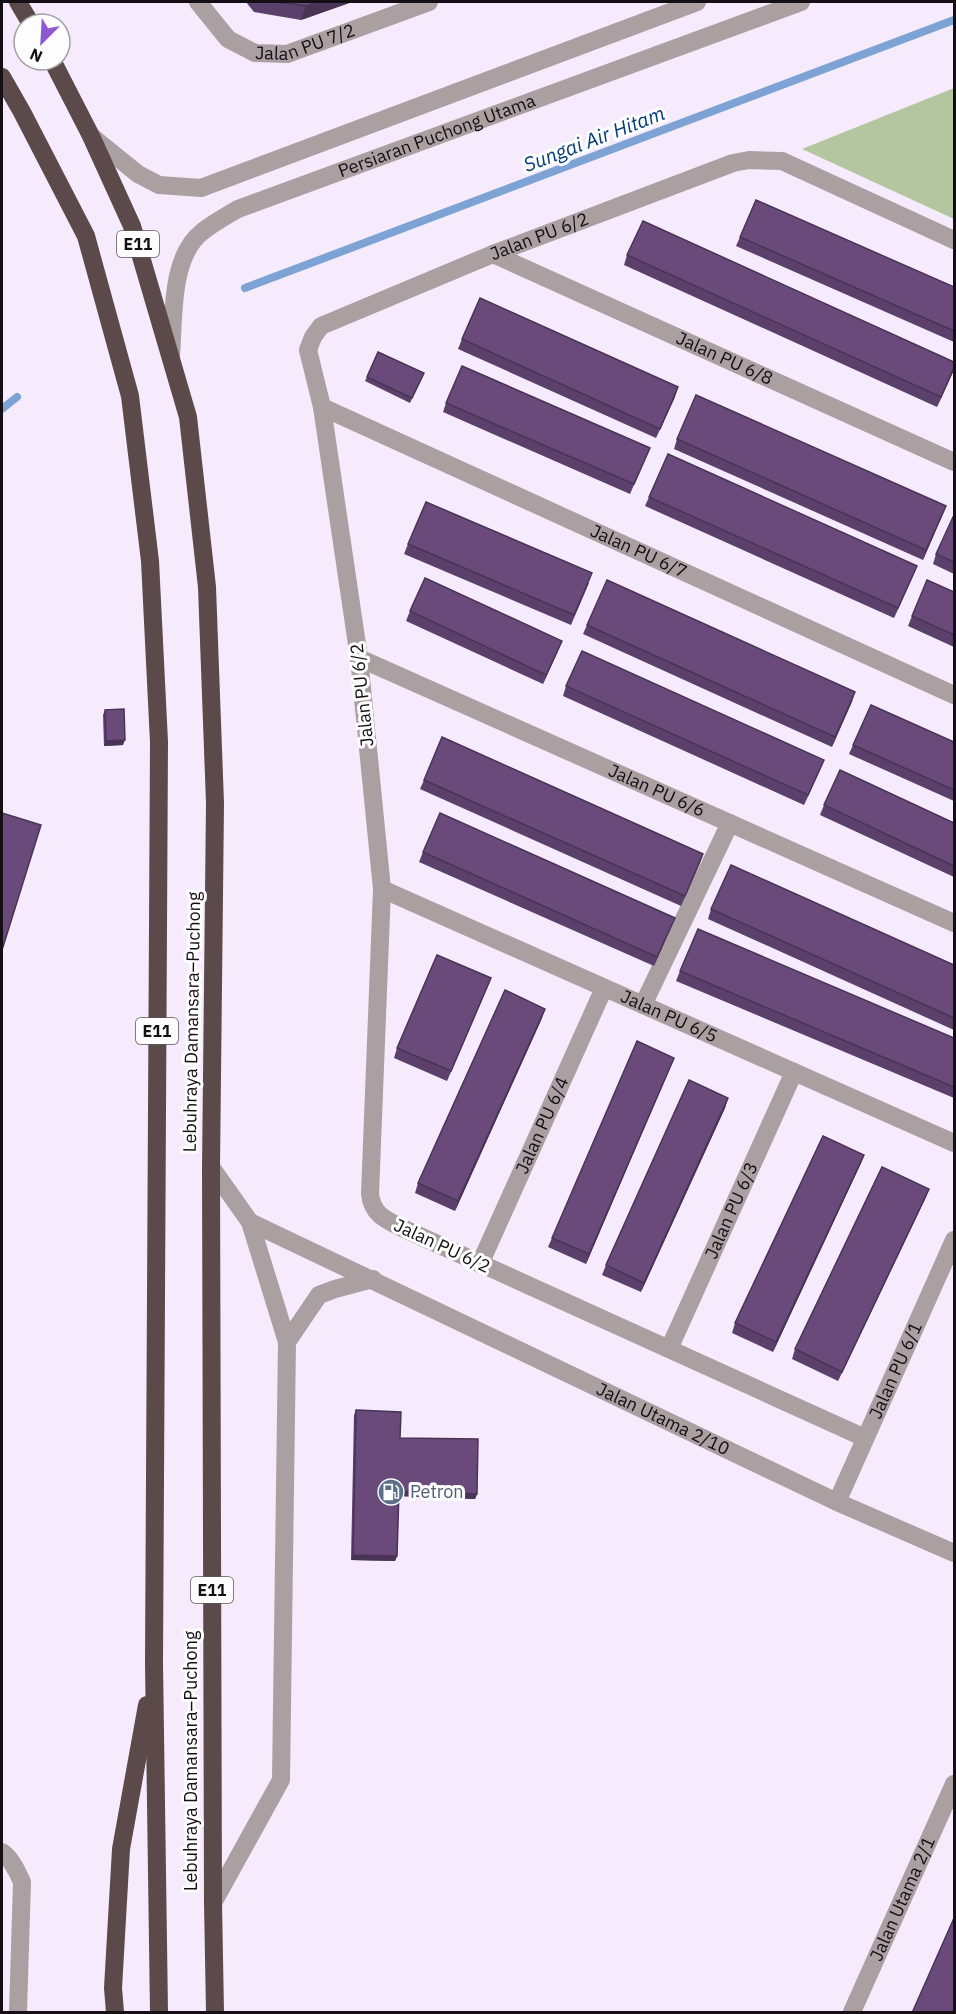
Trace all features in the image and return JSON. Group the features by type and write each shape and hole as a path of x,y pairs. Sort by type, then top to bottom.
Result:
{"highway":[{"name":"Lebuhraya Damansara–Puchong","path":"58,72 91,136 132,226 171,358 188,417 207,587 215,803 211,1167 215,2013"},
{"name":"Lebuhraya Damansara–Puchong","path":"2,77 86,236 130,396 150,561 159,742 154,1663 159,2013"},
{"path":"115,2013 113,1988 121,1849 154,1663"}],"street":[{"name":"Jalan PU 7/2","path":"198,2 228,39 255,53 287,54 429,2"},
{"name":"Persiaran Puchong Utama","path":"91,136 138,174 159,185 201,188 697,2"},
{"name":"Persiaran Puchong Utama","path":"171,358 178,272 189,248 201,232 238,209 801,2"},
{"name":"Jalan PU 6/2","path":"865,1438 480,1264 386,1220 374,1210 371,1202 382,889 359,658 322,407 308,350 321,326 493,254 733,163 749,160 782,161 954,240"},
{"name":"Jalan PU 6/8","path":"493,254 954,462"},
{"name":"Jalan PU 6/7","path":"322,407 954,695"},
{"name":"Jalan PU 6/6","path":"359,658 954,922"},
{"path":"643,1005 729,823"},
{"name":"Jalan PU 6/5","path":"382,889 954,1143"},
{"name":"Jalan PU 6/4","path":"480,1264 604,988"},
{"name":"Jalan PU 6/3","path":"669,1349 794,1072"},
{"name":"Jalan Utama 2/10","path":"211,1167 250,1221 837,1502 954,1553"},
{"path":"213,1903 281,1780 287,1342 250,1221"},
{"name":"Jalan PU 6/1","path":"837,1502 954,1240"},
{"path":"287,1342 319,1295 373,1279"},
{"name":"Jalan Utama 2/1","path":"852,2013 954,1784"},
{"path":"2,1852 22,1882 18,2013"}],"green space":[{"path":"954,88 954,219 802,149"}],"building":[{"path":"280,2 319,2 306,6"},
{"path":"756,200 954,287 954,331 740,237"},
{"path":"643,221 954,362 941,397 627,255"},
{"path":"480,298 678,387 660,429 462,339"},
{"path":"378,352 424,373 412,398 367,377"},
{"path":"462,366 650,448 634,484 446,403"},
{"path":"696,395 946,506 926,550 677,439"},
{"path":"668,454 917,566 898,608 649,497"},
{"path":"426,502 592,573 574,615 408,544"},
{"path":"954,518 954,562 936,554"},
{"path":"425,578 562,641 546,675 410,611"},
{"path":"607,580 855,692 835,737 587,625"},
{"path":"927,580 954,592 954,635 912,616"},
{"path":"582,651 824,760 808,795 566,686"},
{"path":"871,705 954,742 954,790 853,745"},
{"path":"124,709 125,740 106,741 105,710"},
{"path":"442,737 703,854 685,896 424,780"},
{"path":"840,770 954,823 954,866 824,805"},
{"path":"2,813 41,825 2,950"},
{"path":"440,813 675,918 657,957 423,852"},
{"path":"731,865 954,965 954,1018 711,909"},
{"path":"698,929 954,1038 954,1087 680,971"},
{"path":"437,955 491,978 451,1071 397,1048"},
{"path":"505,990 545,1009 458,1201 418,1183"},
{"path":"637,1041 674,1058 589,1254 552,1238"},
{"path":"689,1080 728,1098 644,1283 606,1265"},
{"path":"823,1136 864,1155 776,1342 735,1323"},
{"path":"882,1167 929,1189 842,1372 795,1349"},
{"name":"Petron","path":"356,1410 401,1412 400,1438 478,1439 477,1494 399,1491 397,1556 353,1555"},
{"path":"954,1918 954,2013 912,2013"}],"waterway":[{"name":"Sungai Air Hitam","path":"245,288 954,20"},
{"name":"Sungai Air Hitam","path":"2,409 17,397"}],"place":[{"name":"Petron","path":"391,1492"}]}
